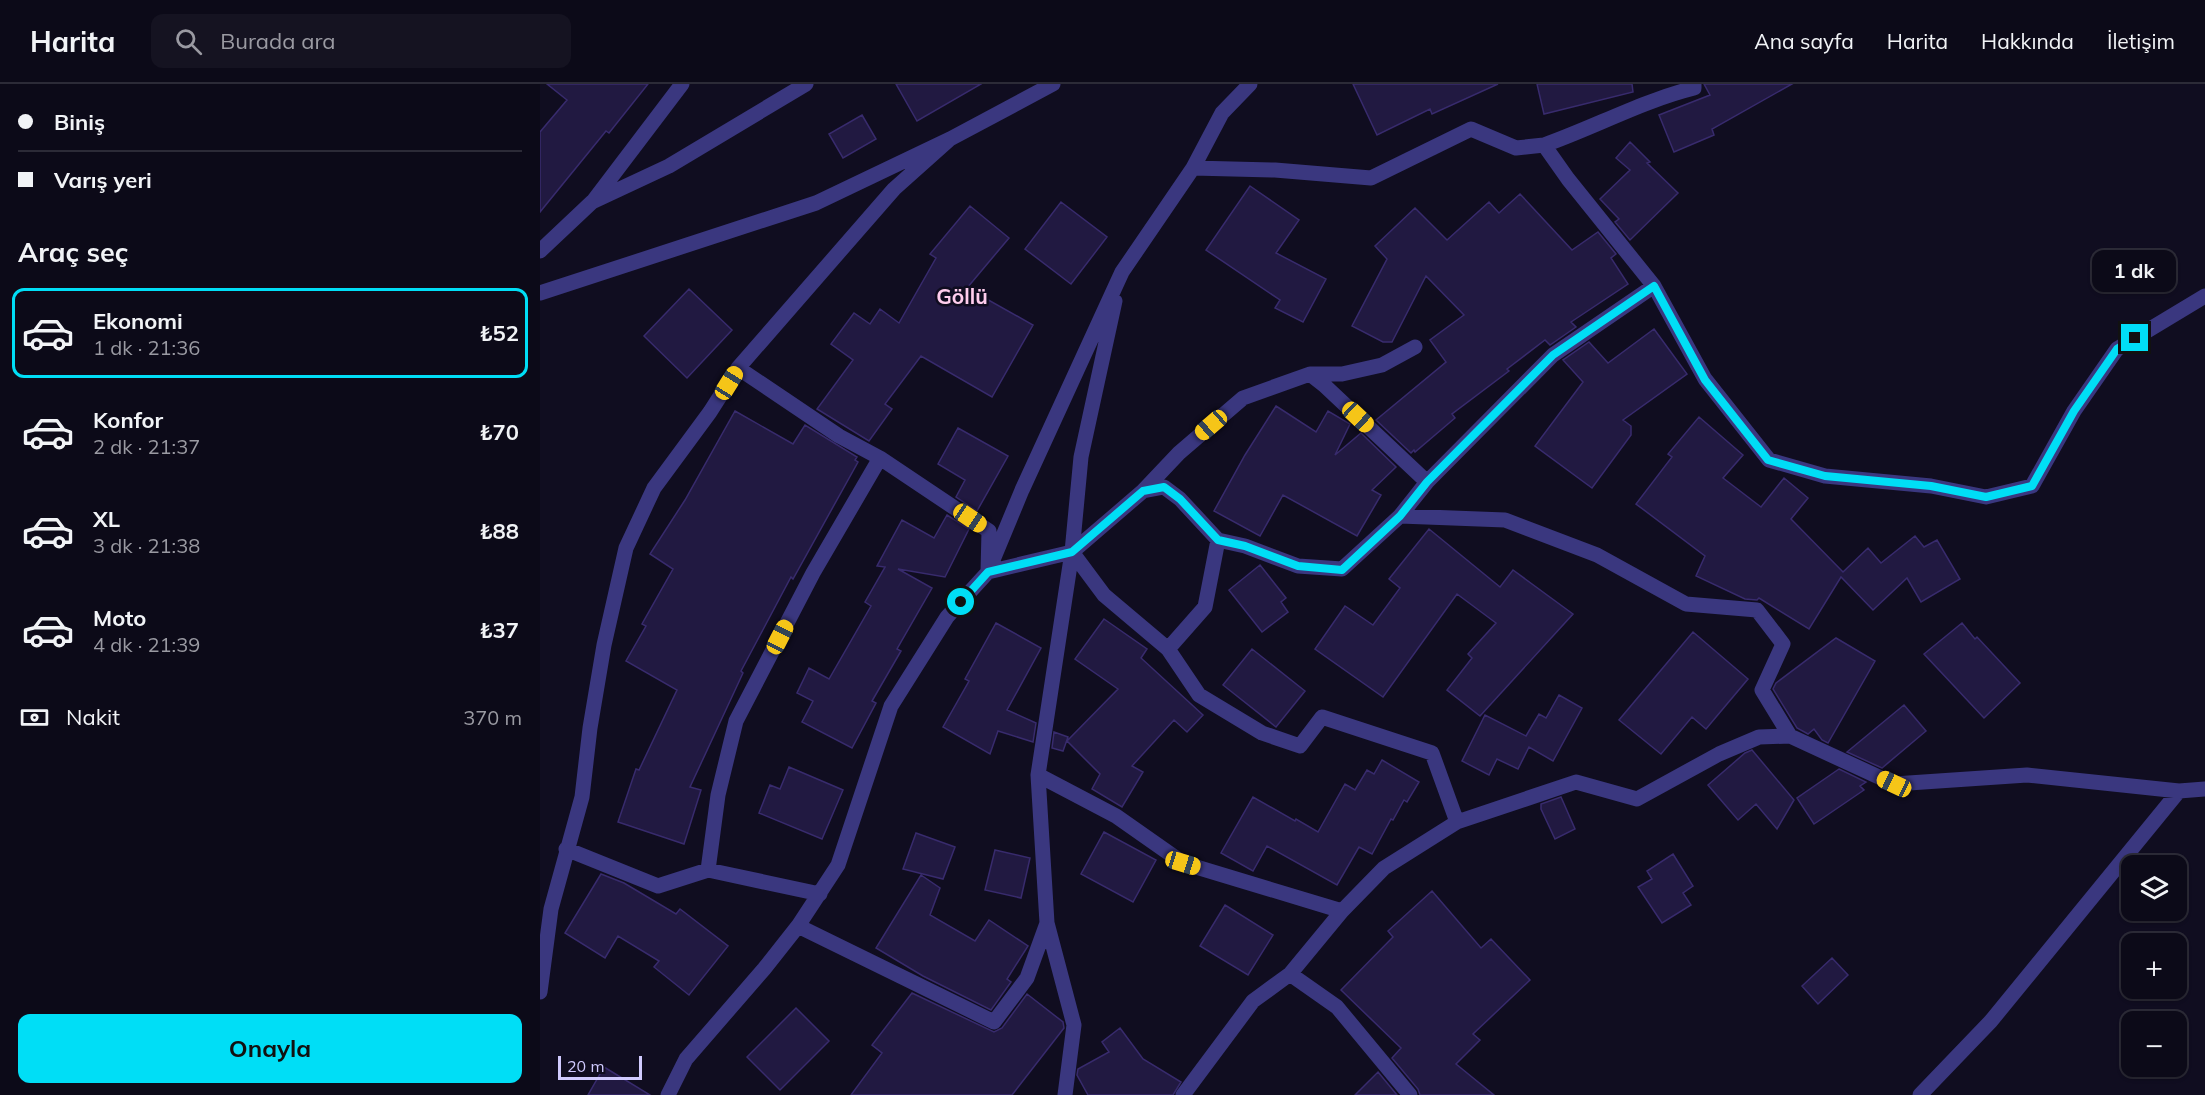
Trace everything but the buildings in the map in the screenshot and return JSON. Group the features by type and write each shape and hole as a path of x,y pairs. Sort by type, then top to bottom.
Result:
{"street":[{"path":"540,251 592,202 682,84"},
{"path":"592,202 669,165 806,84"},
{"path":"540,293 816,203 950,139 1053,84"},
{"path":"668,1095 686,1059 798,926 838,866 891,706 947,617 988,572 1022,490 1122,272 1193,168 1222,113 1250,84"},
{"path":"1193,168 1275,170 1371,178 1471,129 1516,148 1544,145 1663,96 1694,88 1694,84"},
{"path":"540,992 551,909 582,797 590,728 604,645 626,548 654,488 710,412 738,368 894,189 950,139"},
{"path":"1544,145 1568,179 1654,286 1705,380 1768,460 1825,476 1931,486 1986,497 2032,486 2074,411 2117,349 2205,296"},
{"path":"1065,1095 1074,1025 1047,923 1038,775 1072,552 1081,456 1122,272"},
{"path":"1143,491 1164,487 1180,499 1218,540 1245,546 1298,566 1342,570 1400,516 1427,482 1553,355 1654,286"},
{"path":"988,572 1072,552 1143,491 1179,453 1243,398 1310,374 1342,374 1382,365 1414,347"},
{"path":"738,368 839,436 880,458 988,531 988,572"},
{"path":"1310,374 1427,482"},
{"path":"708,870 718,795 736,721 813,573 880,458"},
{"path":"1400,516 1505,520 1597,555 1686,603 1757,610 1783,644 1762,690 1791,736"},
{"path":"1168,649 1204,607 1218,540"},
{"path":"1072,552 1104,595 1168,649 1199,695 1262,733 1300,746 1322,717 1432,753 1457,822"},
{"path":"1183,1095 1253,1001 1290,974 1342,911 1384,868 1457,822 1576,782 1637,799 1719,754 1759,737 1791,736 1894,784 2027,775 2179,791 2205,789"},
{"path":"1038,775 1116,816 1183,863 1342,911"},
{"path":"1920,1095 1991,1021 2179,791"},
{"path":"566,849 658,886 708,870 820,894"},
{"path":"798,926 994,1022 1027,978 1047,923"},
{"path":"1290,974 1337,1007 1410,1095"}],"district":[{"name":"Göllü","path":"962,297"}],"route":[{"path":"961,602 988,572 1072,552 1143,491 1164,487 1180,499 1218,540 1245,546 1298,566 1342,570 1400,516 1427,482 1553,355 1654,286 1705,380 1768,460 1825,476 1931,486 1986,497 2032,486 2074,411 2117,349 2135,338"}]}
